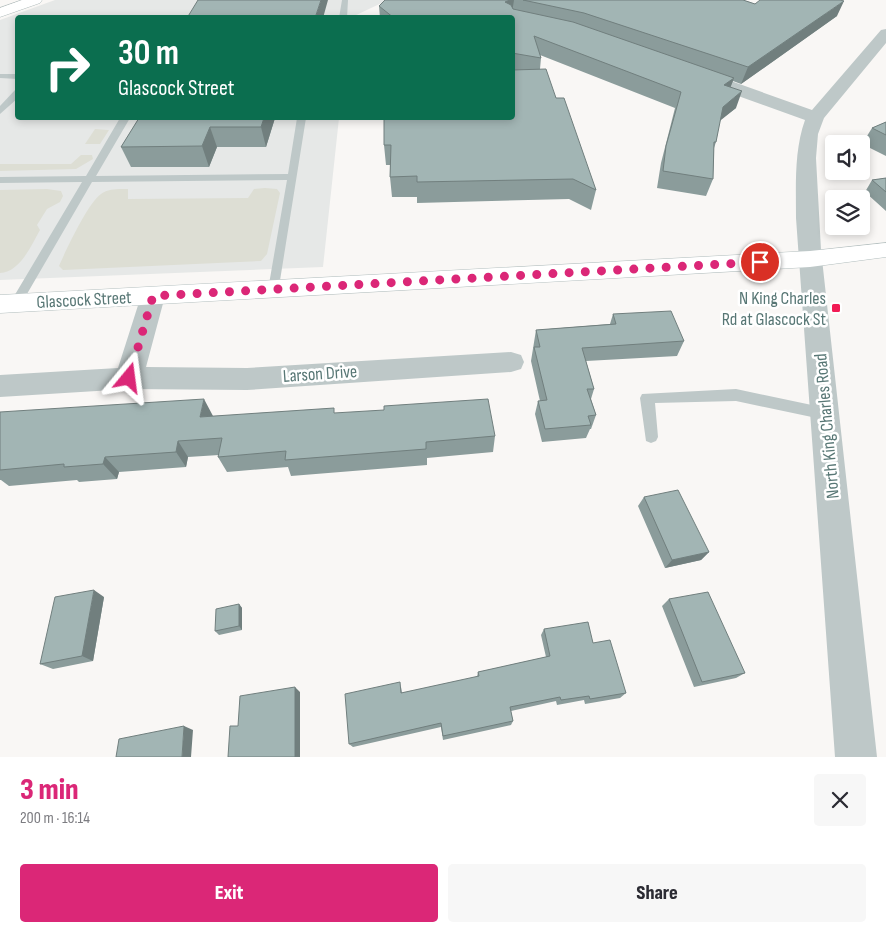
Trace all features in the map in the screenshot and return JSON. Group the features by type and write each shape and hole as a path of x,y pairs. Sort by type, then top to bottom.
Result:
{"street":[{"path":"0,2 6,0"},
{"path":"0,13 35,0"},
{"name":"North King Charles Road","path":"856,757 826,414 810,259 806,184 809,127 815,117 886,33"},
{"path":"695,75 815,117"},
{"name":"Glascock Street","path":"8,303 274,290 810,259 886,250"},
{"path":"129,378 153,296"},
{"name":"Larson Drive","path":"0,386 129,378 247,379 511,362"}],"lane":[{"path":"343,15 345,0"},
{"path":"0,76 15,78"},
{"path":"0,111 4,101 15,94"},
{"path":"8,303 89,180 125,120"},
{"path":"274,290 302,120"},
{"path":"0,180 293,177"},
{"path":"650,437 647,398 736,395 826,414"}],"shaded area":[{"path":"55,0 388,0 356,15 15,15 15,120 339,120 323,267 0,280 0,20"},
{"path":"95,129 109,130 100,144 85,144"},
{"path":"81,155 92,155 93,159 76,169 0,171 0,164 71,164"},
{"path":"47,189 61,191 63,196 60,202 47,209 37,225 40,230 19,263 7,272 0,273 0,190"},
{"path":"128,189 128,199 248,198 254,189 277,189 280,193 267,254 261,261 63,270 59,266 90,207 101,194 107,191"}],"building":[{"path":"198,0 321,0 316,15 189,15"},
{"path":"385,0 510,0 505,2 511,5 513,9 573,22 734,78 724,85 742,91 723,107 716,142 714,142 713,179 663,171 666,146 681,92 534,36 541,58 515,54 515,15 390,15 379,6"},
{"path":"523,0 743,0 755,4 760,0 844,1 748,67 584,13"},
{"path":"546,69 556,98 564,98 596,190 573,179 417,182 417,176 390,177 391,145 384,145 384,120 515,120 515,70"},
{"path":"138,120 263,120 261,127 210,127 202,146 121,147"},
{"path":"886,122 886,135 872,128"},
{"path":"886,178 886,192 872,180"},
{"path":"671,311 684,341 582,348 594,389 587,389 596,415 588,416 591,425 545,429 538,401 547,400 534,347 540,347 536,330 616,324 613,314"},
{"path":"204,399 200,417 334,408 334,413 384,410 384,406 488,399 495,436 426,442 426,449 285,460 286,451 218,457 222,438 178,441 176,452 105,457 103,464 64,467 64,464 0,470 0,412"},
{"path":"678,490 709,552 672,560 644,497"},
{"path":"94,590 82,656 40,664 55,597"},
{"path":"708,592 745,673 702,682 669,599"},
{"path":"239,604 239,626 215,631 216,609"},
{"path":"588,622 593,643 610,640 626,693 590,699 589,696 561,700 560,697 510,707 513,721 443,736 441,723 349,744 345,694 400,682 401,693 479,676 478,672 550,656 544,629"},
{"path":"295,687 295,757 228,757 230,726 238,726 240,696"},
{"path":"184,726 182,757 116,757 119,739"}],"place":[{"name":"N King Charles Rd at Glascock St","path":"836,308"}],"route":[{"path":"129,378 153,296 760,262"}]}
